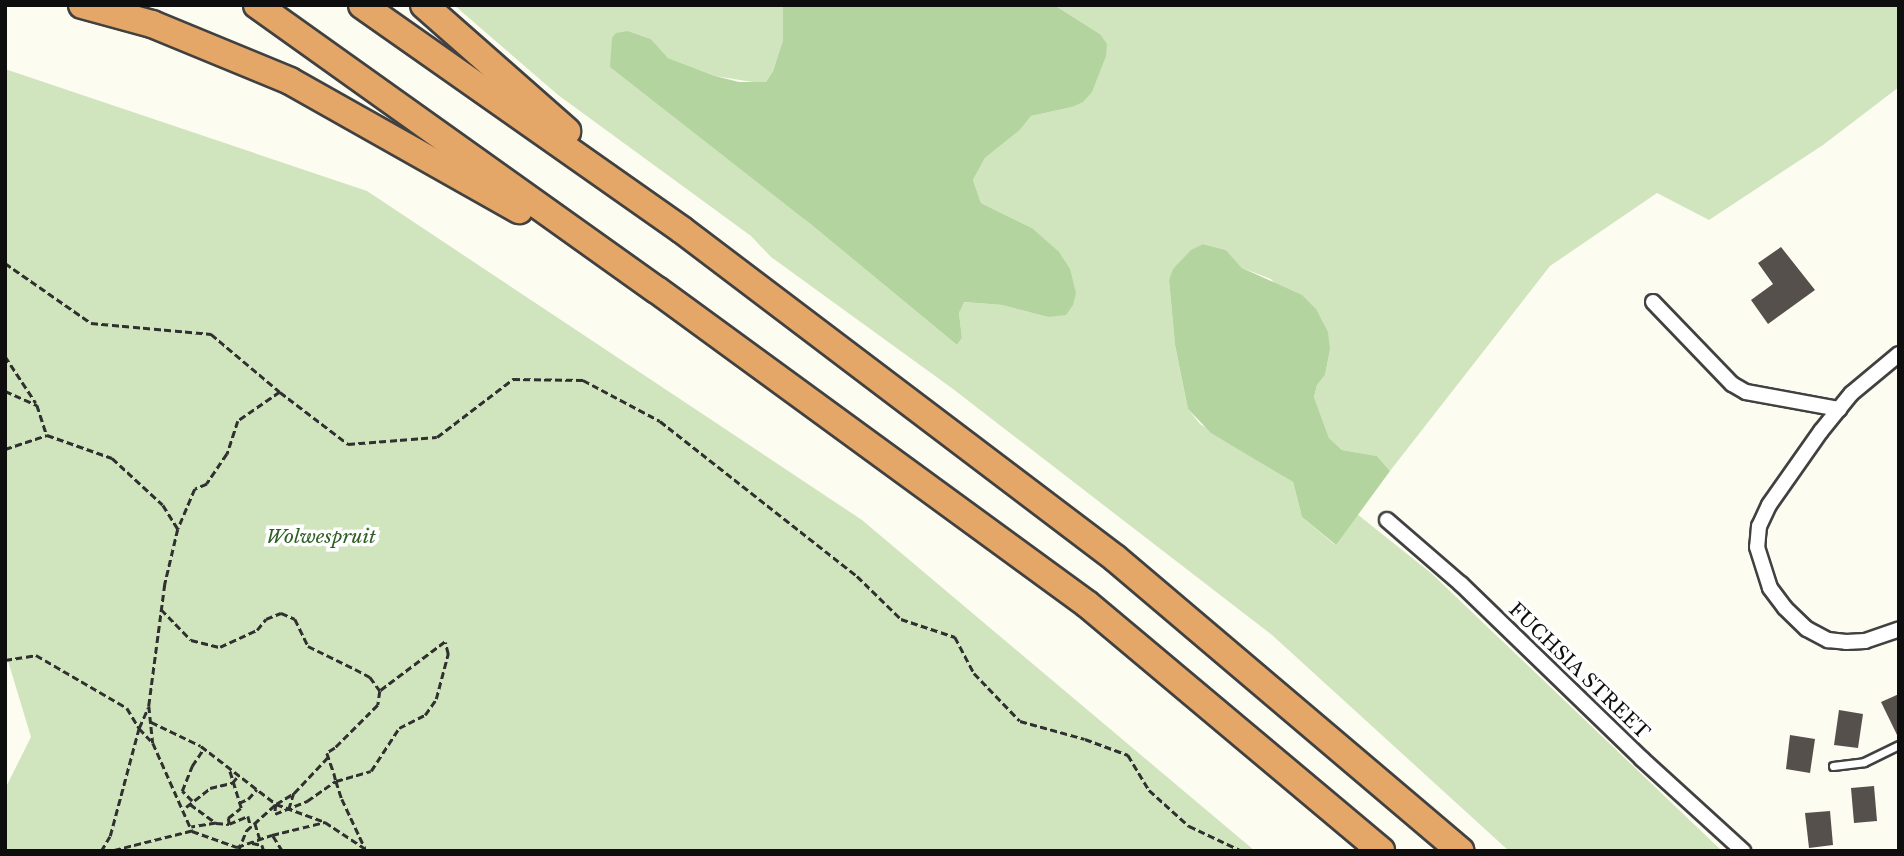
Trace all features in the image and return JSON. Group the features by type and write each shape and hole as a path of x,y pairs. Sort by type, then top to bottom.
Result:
{"highway":[{"path":"82,5 152,24 290,81 356,116 657,290"},
{"path":"257,5 657,290 1087,604 1381,851"},
{"path":"362,5 682,230 1115,558 1460,851"},
{"path":"424,5 682,230"}],"street":[{"path":"1653,303 1732,384 1746,392 1760,397 1839,409"},
{"path":"1899,354 1839,409 1769,505 1759,526 1757,547 1770,588 1785,608 1807,629 1828,640 1866,641 1899,629"},
{"name":"FUCHSIA STREET","path":"1387,520 1461,584 1642,759 1743,851"}],"lane":[{"path":"1833,766 1864,762 1899,746"}],"path":[{"path":"5,263 91,323 211,334 348,444 437,437 513,379 583,380 660,421 857,576 901,619 955,637 974,673 1020,721 1085,739 1128,755 1149,790 1189,826 1242,851"},
{"path":"5,356 37,405 47,435"},
{"path":"5,391 37,405"},
{"path":"280,392 238,421 227,454 207,484 195,488 178,529 161,609 149,706 153,743 191,829 238,849 272,835 325,822"},
{"path":"5,449 47,435 112,458 163,505 178,529"},
{"path":"161,609 191,640 220,647 257,630 266,619 281,613 295,619 308,646 370,677 380,691 378,705 327,753 365,848"},
{"path":"276,804 275,814 307,801 336,780 371,771 399,729 425,715 436,699 443,681 448,654 445,642 380,691"},
{"path":"5,660 36,655 127,708 139,728 153,743"},
{"path":"101,851 110,836 139,728 149,706"},
{"path":"151,722 204,748 276,804 325,822 369,851"},
{"path":"204,748 192,766 182,791 189,804 216,823"},
{"path":"238,849 251,827 276,804 295,793 328,757"},
{"path":"228,767 241,808 228,818 229,824"},
{"path":"189,804 210,788 232,783 239,775"},
{"path":"239,803 248,799 257,789"},
{"path":"289,809 295,793"},
{"path":"112,851 216,823 229,824 248,816 251,827"},
{"path":"255,823 260,839"},
{"path":"272,835 282,851"},
{"path":"252,842 262,845 264,851"}],"green space":[{"path":"454,5 783,5 783,40 773,71 766,82 715,76 668,58 651,39 628,31 808,222 957,345 962,338 959,313 963,302 1002,305 1048,317 1032,228 981,203 973,180 985,158 1020,130 1031,116 1072,107 1100,34 1054,5 1899,5 1899,87 1823,145 1709,220 1657,193 1550,266 1390,471 1377,456 1342,450 1329,438 1314,397 1317,385 1325,375 1330,350 1271,279 1242,268 1226,250 1203,244 1169,280 1175,345 1188,409 1200,424 1293,482 1302,517 1335,545 1357,514 1431,573 1722,851 1509,851 1272,635 953,389 771,257 751,236 558,95"},
{"path":"783,5 1054,5 1100,34 1107,44 1106,56 1092,92 1083,102 1072,107 1031,116 1020,130 985,158 973,180 981,203 1032,228 1059,252 1070,269 1076,293 1073,305 1066,315 1048,317 1002,305 964,302 959,313 962,338 957,345 808,222 610,67 612,38 616,33 628,31 651,39 668,58 715,76 739,82 766,82 773,71 783,40"},
{"name":"Wolwespruit","path":"5,69 367,191 862,520 1255,851 5,851 5,789 31,737 5,651"},
{"path":"1203,244 1226,250 1242,268 1302,295 1316,309 1328,332 1330,350 1325,375 1317,385 1314,397 1329,438 1342,450 1377,456 1390,471 1336,545 1302,517 1293,482 1211,433 1188,409 1175,345 1169,280 1173,269 1191,250"}],"building":[{"path":"1781,247 1815,290 1768,324 1751,300 1773,284 1758,263"},
{"path":"1899,694 1899,739 1881,702"},
{"path":"1839,710 1863,714 1858,748 1834,745"},
{"path":"1790,735 1815,739 1810,773 1786,769"},
{"path":"1874,786 1877,821 1854,823 1851,788"},
{"path":"1830,811 1833,845 1809,848 1805,813"}]}
